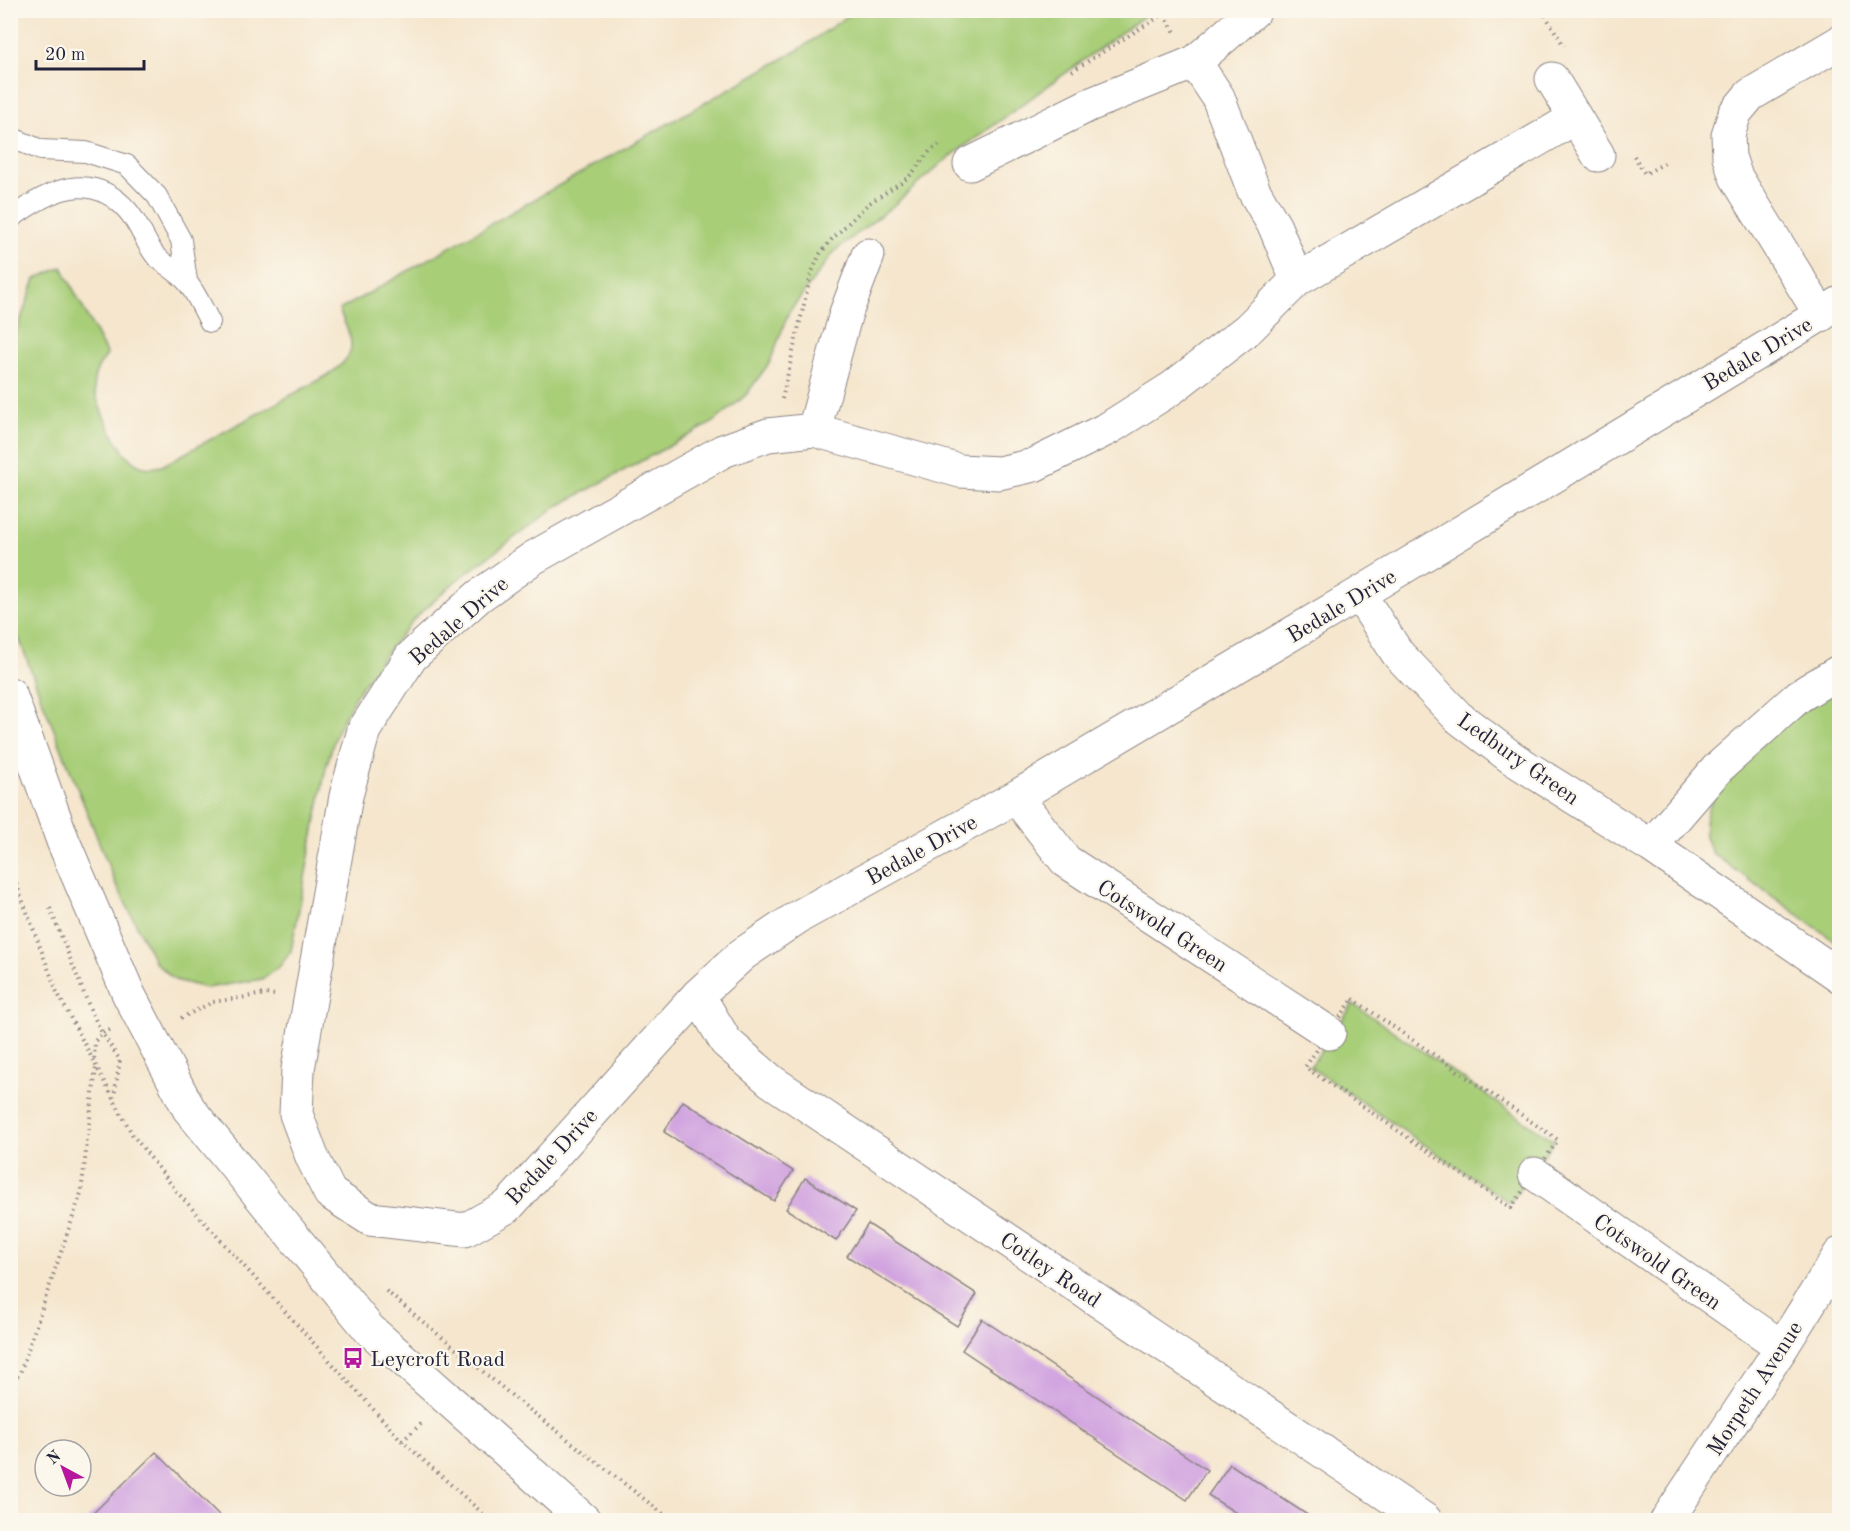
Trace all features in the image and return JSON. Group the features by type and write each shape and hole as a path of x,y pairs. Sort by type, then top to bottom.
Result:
{"street":[{"path":"970,164 1089,105 1195,62 1255,10"},
{"path":"1830,309 1736,177 1729,157 1728,135 1735,113 1750,96 1839,42"},
{"path":"1195,62 1218,97 1254,191 1275,226 1297,280"},
{"path":"1552,79 1598,155"},
{"name":"Bedale Drive","path":"1575,118 1297,280 1248,329 1172,388 1109,428 1034,465 999,473 960,471 814,430 768,435 723,451 533,558 479,596 411,657 364,730 346,796 298,1069 296,1114 312,1157 330,1193 370,1219 465,1230 508,1206 698,995 743,954 798,917 1016,797 1359,594 1830,309"},
{"path":"814,430 846,313 868,255"},
{"name":"Ledbury Green","path":"1359,594 1398,654 1458,717 1512,758 1651,846 1839,976"},
{"path":"1651,846 1718,768 1799,696 1839,671"},
{"path":"10,694 63,842 129,995 189,1109 369,1329 584,1521"},
{"name":"Cotswold Green","path":"1016,797 1066,861 1329,1033"},
{"name":"Cotley Road","path":"698,995 726,1042 771,1081 1425,1521"},
{"name":"Cotswold Green","path":"1535,1174 1782,1347"},
{"name":"Morpeth Avenue","path":"1667,1521 1782,1347 1839,1254"}],"lane":[{"path":"10,137 41,150 86,152 127,165 157,196 181,240 187,281"},
{"path":"10,219 35,201 74,186 102,190 128,212 156,255 187,281 210,322"}],"path":[{"path":"1064,76 1170,10"},
{"path":"774,434 811,274 820,254 831,239 868,204 909,177 930,152 940,145"},
{"path":"10,867 57,992 132,1134 178,1193 402,1441 490,1521"},
{"path":"10,1386 20,1373 81,1193 96,1068 95,1041 102,1033 91,1011 49,904"},
{"path":"178,1019 213,1002 265,994 311,998"},
{"path":"1353,999 1558,1140 1511,1208 1305,1067 1329,1033 1353,999"},
{"path":"114,1097 120,1060"},
{"path":"384,1289 516,1399 671,1521"}],"green space":[{"path":"855,11 1151,11 943,162 894,205 835,251 789,312 770,362 746,395 714,422 556,507 457,580 414,619 356,695 337,731 326,767 291,951 280,966 262,979 206,988 175,980 155,962 115,882 10,614 11,347 35,279 62,267 107,355 97,370 94,380 97,399 114,437 135,463 148,468 162,466 328,375 338,367 345,360 351,347 351,339 339,310 798,50"},
{"path":"1839,685 1839,944 1712,853 1705,836 1707,814 1717,792 1733,771 1777,731"},
{"path":"1353,1004 1554,1141 1510,1203 1310,1067"}],"building":[{"path":"683,1101 793,1171 774,1201 664,1132"},
{"path":"805,1178 856,1211 836,1241 786,1209"},
{"path":"868,1224 977,1294 957,1326 847,1256"},
{"path":"982,1319 1207,1470 1187,1500 962,1350"},
{"path":"156,1452 224,1520 86,1520"},
{"path":"1230,1464 1315,1520 1247,1520 1208,1495"}],"place":[{"name":"Leycroft Road","path":"353,1358"}]}
